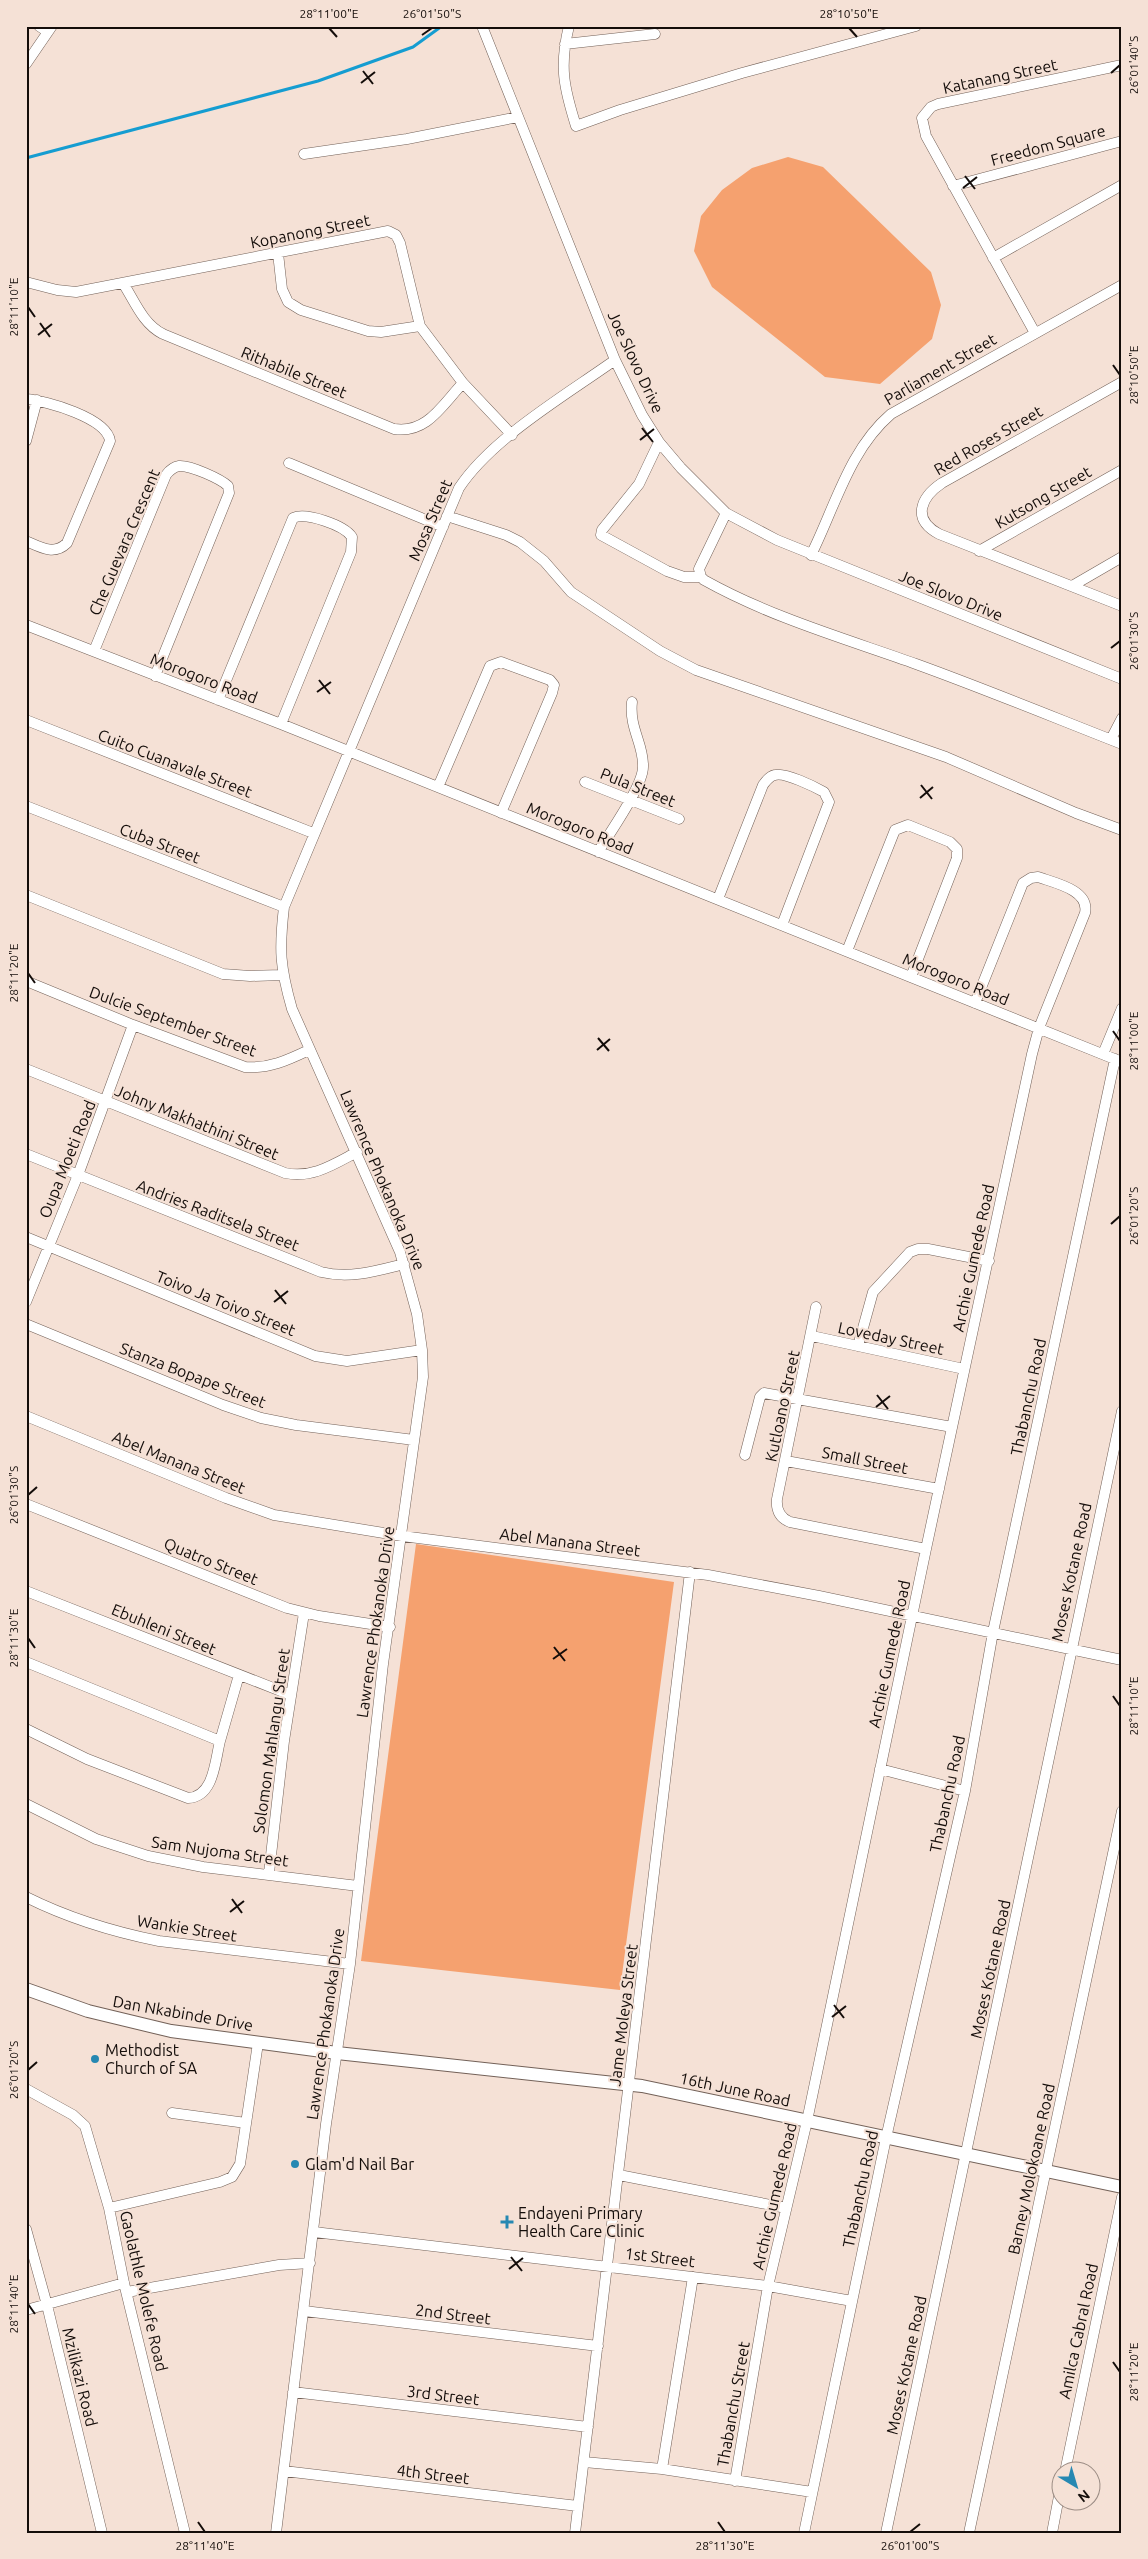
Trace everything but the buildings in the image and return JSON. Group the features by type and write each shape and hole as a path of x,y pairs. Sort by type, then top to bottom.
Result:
{"street":[{"path":"26,64 50,29 39,26"},
{"name":"Joe Slovo Drive","path":"482,26 615,360 642,415 659,442 681,468 726,513 747,526 811,555 1122,679"},
{"path":"569,26 564,44 562,66 565,89 576,126 620,110 742,73 916,26"},
{"path":"564,44 655,34"},
{"name":"Katanang Street","path":"1035,333 953,186 924,130 922,118 931,107 1122,65"},
{"path":"304,154 407,139 518,117"},
{"name":"Freedom Square","path":"953,186 1122,141"},
{"path":"993,258 1122,185"},
{"name":"Kopanong Street","path":"26,282 67,292 123,283 382,231 392,232 400,243 420,326 463,383 512,434"},
{"path":"278,252 284,296 293,306 368,331 381,332 420,326"},
{"name":"Rithabile Street","path":"123,283 143,317 155,330 394,429 408,431 419,428 463,383"},
{"name":"Parliament Street","path":"811,555 853,463 878,425 907,403 1122,285"},
{"name":"Mosa Street","path":"350,752 447,516 459,488 467,476 512,434 615,360"},
{"name":"Red Roses Street","path":"1122,382 942,482 929,492 922,512 929,529 979,551 1122,606"},
{"path":"26,398 74,411 107,431 110,441 66,543 62,548 51,550 26,541"},
{"path":"26,441 37,400"},
{"path":"659,442 643,478 602,530 601,535 666,571 684,577 701,577 772,611 1122,744"},
{"path":"289,463 443,527"},
{"name":"Che Guevara Crescent","path":"94,651 166,475 178,466 196,470 225,483 229,494 155,676"},
{"name":"Kutsong Street","path":"979,551 1122,470"},
{"path":"701,577 701,564 726,513"},
{"path":"218,700 293,518 306,515 344,529 352,537 351,552 281,724"},
{"path":"447,516 506,535 520,542 544,561 571,592 660,651 696,670 946,756 1076,813 1122,830"},
{"path":"1072,586 1122,557"},
{"name":"Morogoro Road","path":"26,625 281,724 1118,1061"},
{"path":"438,787 490,666 501,662 550,680 554,685 552,694 501,813"},
{"path":"598,852 642,775 644,766 632,725 632,702"},
{"path":"1111,739 1122,718"},
{"name":"Cuito Cuanavale Street","path":"26,720 313,833"},
{"name":"Lawrence Phokanoka Drive","path":"276,2533 326,2124 350,1964 390,1627 423,1377 422,1350 412,1294 404,1264 357,1152 309,1050 292,1009 282,975 280,947 284,907 313,833 350,752"},
{"path":"718,899 763,785 768,778 774,774 786,776 821,790 829,802 782,925"},
{"name":"Pula Street","path":"586,782 679,819"},
{"name":"Cuba Street","path":"26,806 284,907"},
{"path":"847,951 895,830 908,825 950,842 957,849 957,858 911,977"},
{"name":"Archie Gumede Road","path":"768,2286 807,2121 938,1489 1039,1028 1086,908 1084,899 1077,893 1042,878 1031,878 1021,886 974,1003"},
{"path":"26,895 224,974 250,976 282,975"},
{"name":"Dulcie September Street","path":"26,982 133,1025 245,1066 258,1068 272,1066 309,1050"},
{"path":"1103,1054 1122,1008"},
{"name":"Oupa Moeti Road","path":"26,1302 78,1175 133,1025"},
{"name":"Thabanchu Road","path":"804,2533 886,2138 965,1791 993,1632 1118,1061"},
{"name":"Johny Makhathini Street","path":"26,1069 290,1174 312,1173 357,1152"},
{"name":"Andries Raditsela Street","path":"26,1154 333,1275 364,1274 404,1264"},
{"name":"Toivo Ja Toivo Street","path":"26,1237 315,1356 347,1361 422,1350"},
{"path":"858,1346 873,1292 910,1252 928,1248 989,1261"},
{"name":"Kutloano Street","path":"816,1307 800,1398 777,1499 777,1511 782,1518 790,1522 926,1549"},
{"name":"Stanza Bopape Street","path":"26,1324 223,1405 261,1418 296,1425 414,1440"},
{"name":"Loveday Street","path":"812,1336 964,1369"},
{"path":"745,1455 762,1394 769,1393 952,1427"},
{"name":"Moses Kotane Road","path":"886,2533 1070,1650 1122,1411"},
{"name":"Abel Manana Street","path":"26,1416 255,1510 303,1521 402,1536 690,1572 786,1589 1122,1660"},
{"name":"Small Street","path":"786,1461 938,1489"},
{"name":"Quatro Street","path":"26,1504 304,1613 390,1627"},
{"name":"Jame Moleya Street","path":"575,2533 690,1572"},
{"name":"Ebuhleni Street","path":"26,1591 291,1695"},
{"name":"Solomon Mahlangu Street","path":"269,1873 291,1695 304,1613"},
{"path":"26,1662 220,1740"},
{"path":"26,1729 78,1755 188,1798 200,1795 208,1785 239,1675"},
{"path":"880,1769 965,1791"},
{"name":"Sam Nujoma Street","path":"26,1804 96,1840 148,1856 203,1866 269,1873 358,1886"},
{"name":"Barney Molokoane Road","path":"969,2533 1122,1811"},
{"name":"Wankie Street","path":"26,1897 79,1919 160,1942 350,1964"},
{"name":"Dan Nkabinde Drive","path":"26,1989 65,2004 121,2020 171,2031 337,2053"},
{"path":"109,2208 220,2182 232,2177 240,2164 258,2043"},
{"name":"16th June Road","path":"337,2053 629,2085 1122,2187"},
{"name":"Gaolathle Molefe Road","path":"26,2089 74,2115 85,2126 109,2208 125,2288 185,2533"},
{"path":"172,2113 246,2123"},
{"path":"619,2175 786,2208"},
{"name":"Amilca Cabral Road","path":"1067,2462 1122,2197"},
{"name":"Mzilikazi Road","path":"26,2229 47,2305 102,2533"},
{"name":"1st Street","path":"314,2232 768,2286 852,2301"},
{"path":"26,2310 125,2288 278,2265 310,2263"},
{"path":"662,2470 693,2277"},
{"name":"Thabanchu Street","path":"768,2286 735,2481 812,2492"},
{"name":"2nd Street","path":"304,2311 598,2346"},
{"name":"3rd Street","path":"294,2392 588,2427"},
{"path":"584,2462 662,2470 735,2481"},
{"name":"4th Street","path":"284,2471 578,2506"},
{"path":"1052,2533 1056,2512"}],"shaded area":[{"path":"788,157 823,167 931,272 941,305 932,339 880,384 825,377 712,287 694,251 701,216 722,190 752,168"},
{"path":"416,1544 674,1582 620,1990 361,1961"}],"waterway":[{"path":"26,158 318,81 413,47 442,26"}],"place":[{"name":"Methodist Church of SA","path":"95,2059"},
{"name":"Glam'd Nail Bar","path":"295,2164"},
{"name":"Endayeni Primary Health Care Clinic","path":"507,2222"}]}
